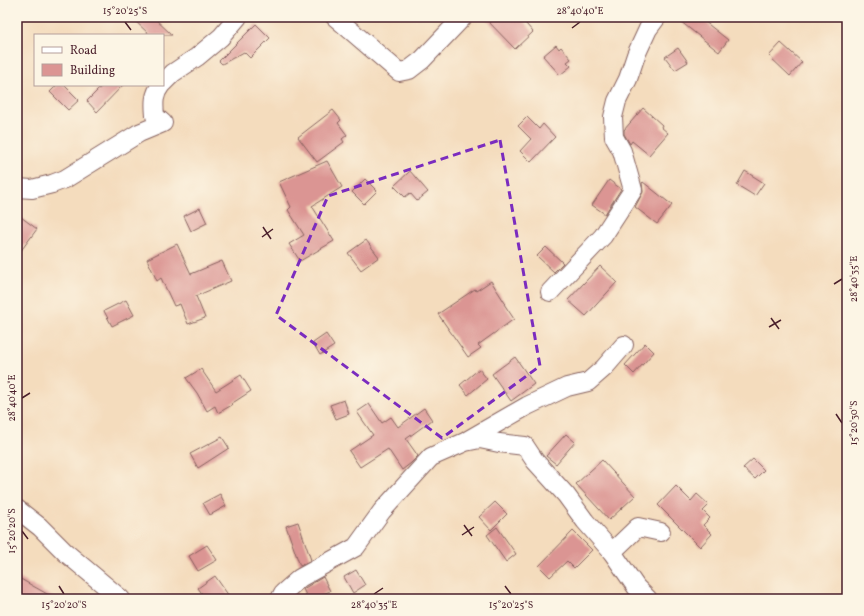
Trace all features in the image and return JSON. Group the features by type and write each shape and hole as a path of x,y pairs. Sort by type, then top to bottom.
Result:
{"street":[{"path":"164,82 173,73 197,57 221,37 238,17"},
{"path":"335,17 399,72 409,70 422,60 463,17"},
{"path":"550,292 603,236 633,190 622,151 614,137 613,117 617,101 628,79 636,55 648,29 657,17"},
{"path":"17,188 32,188 52,184 65,179 139,133 163,123 155,116 154,105 156,94 161,86"},
{"path":"280,599 283,594 300,578 356,547 382,511 431,457 465,442 527,406 567,387 588,382 604,368 624,345"},
{"path":"465,442 480,439 525,446 535,461 566,495 585,521 612,552 636,587 648,599"},
{"path":"17,509 40,527 65,552 121,599"},
{"path":"612,552 638,527 661,532"}],"highlighted area":[{"path":"500,140 540,366 442,438 276,315 328,196"}],"building":[{"path":"131,17 153,17 172,35 149,34"},
{"path":"484,17 520,17 533,32 515,49"},
{"path":"675,17 699,17 728,40 719,52"},
{"path":"256,24 270,38 250,58 244,52 222,64 219,61"},
{"path":"781,43 802,62 790,76 769,56"},
{"path":"556,45 559,49 561,47 571,59 567,62 571,66 560,75 543,56"},
{"path":"678,48 688,62 675,70 665,57"},
{"path":"56,86 65,86 79,100 68,110 50,92"},
{"path":"102,86 122,86 97,112 87,101"},
{"path":"643,108 662,125 661,127 668,133 649,155 632,141 630,144 624,134 624,130"},
{"path":"333,110 341,120 338,123 347,135 342,139 344,142 317,162 298,137"},
{"path":"527,117 539,129 543,124 555,137 531,162 520,151 531,139 518,126"},
{"path":"327,161 342,187 312,206 334,241 300,261 289,244 304,235 288,210 291,207 279,182"},
{"path":"410,171 428,192 417,201 410,193 405,197 394,186"},
{"path":"745,171 764,183 755,196 737,185"},
{"path":"365,179 377,191 364,204 352,192"},
{"path":"609,180 621,189 605,214 592,205"},
{"path":"643,182 672,205 657,224 635,207 643,192"},
{"path":"200,208 207,223 191,231 184,216"},
{"path":"17,214 37,229 17,256"},
{"path":"366,240 379,257 361,270 348,253"},
{"path":"177,244 191,274 222,261 231,281 196,296 205,318 188,324 180,304 174,306 161,278 157,281 147,259"},
{"path":"546,247 563,263 554,272 537,256"},
{"path":"600,266 617,282 586,316 568,300"},
{"path":"491,281 514,319 478,345 481,348 468,357 438,314 475,289 476,291"},
{"path":"126,300 134,315 112,326 104,311"},
{"path":"326,334 334,346 320,355 313,343"},
{"path":"645,343 654,352 634,374 625,365"},
{"path":"515,357 534,384 511,401 492,374"},
{"path":"201,369 216,391 241,375 251,391 218,413 215,406 207,411 197,393 186,378"},
{"path":"479,369 487,379 468,395 460,385"},
{"path":"344,400 349,414 336,419 330,405"},
{"path":"369,404 382,423 391,417 398,427 424,408 432,420 406,439 418,456 402,470 388,449 360,467 349,451 373,435 357,412"},
{"path":"566,434 575,442 556,464 546,456"},
{"path":"222,437 229,448 198,468 190,454"},
{"path":"753,459 764,470 755,479 743,468"},
{"path":"602,460 635,496 609,520 576,484"},
{"path":"676,486 691,501 697,494 709,505 703,511 710,518 703,525 712,534 700,547 658,505"},
{"path":"220,494 226,506 210,515 203,503"},
{"path":"495,502 507,514 491,530 479,517"},
{"path":"298,522 311,560 300,566 286,526"},
{"path":"497,527 516,554 506,562 487,535"},
{"path":"573,531 592,550 574,568 567,561 550,577 539,566"},
{"path":"207,545 217,560 198,571 189,556"},
{"path":"356,570 365,585 353,593 344,577"},
{"path":"215,576 231,599 206,599 198,588"},
{"path":"17,577 56,599 17,599"},
{"path":"323,577 330,591 323,594 324,599 308,599 303,589"}]}
